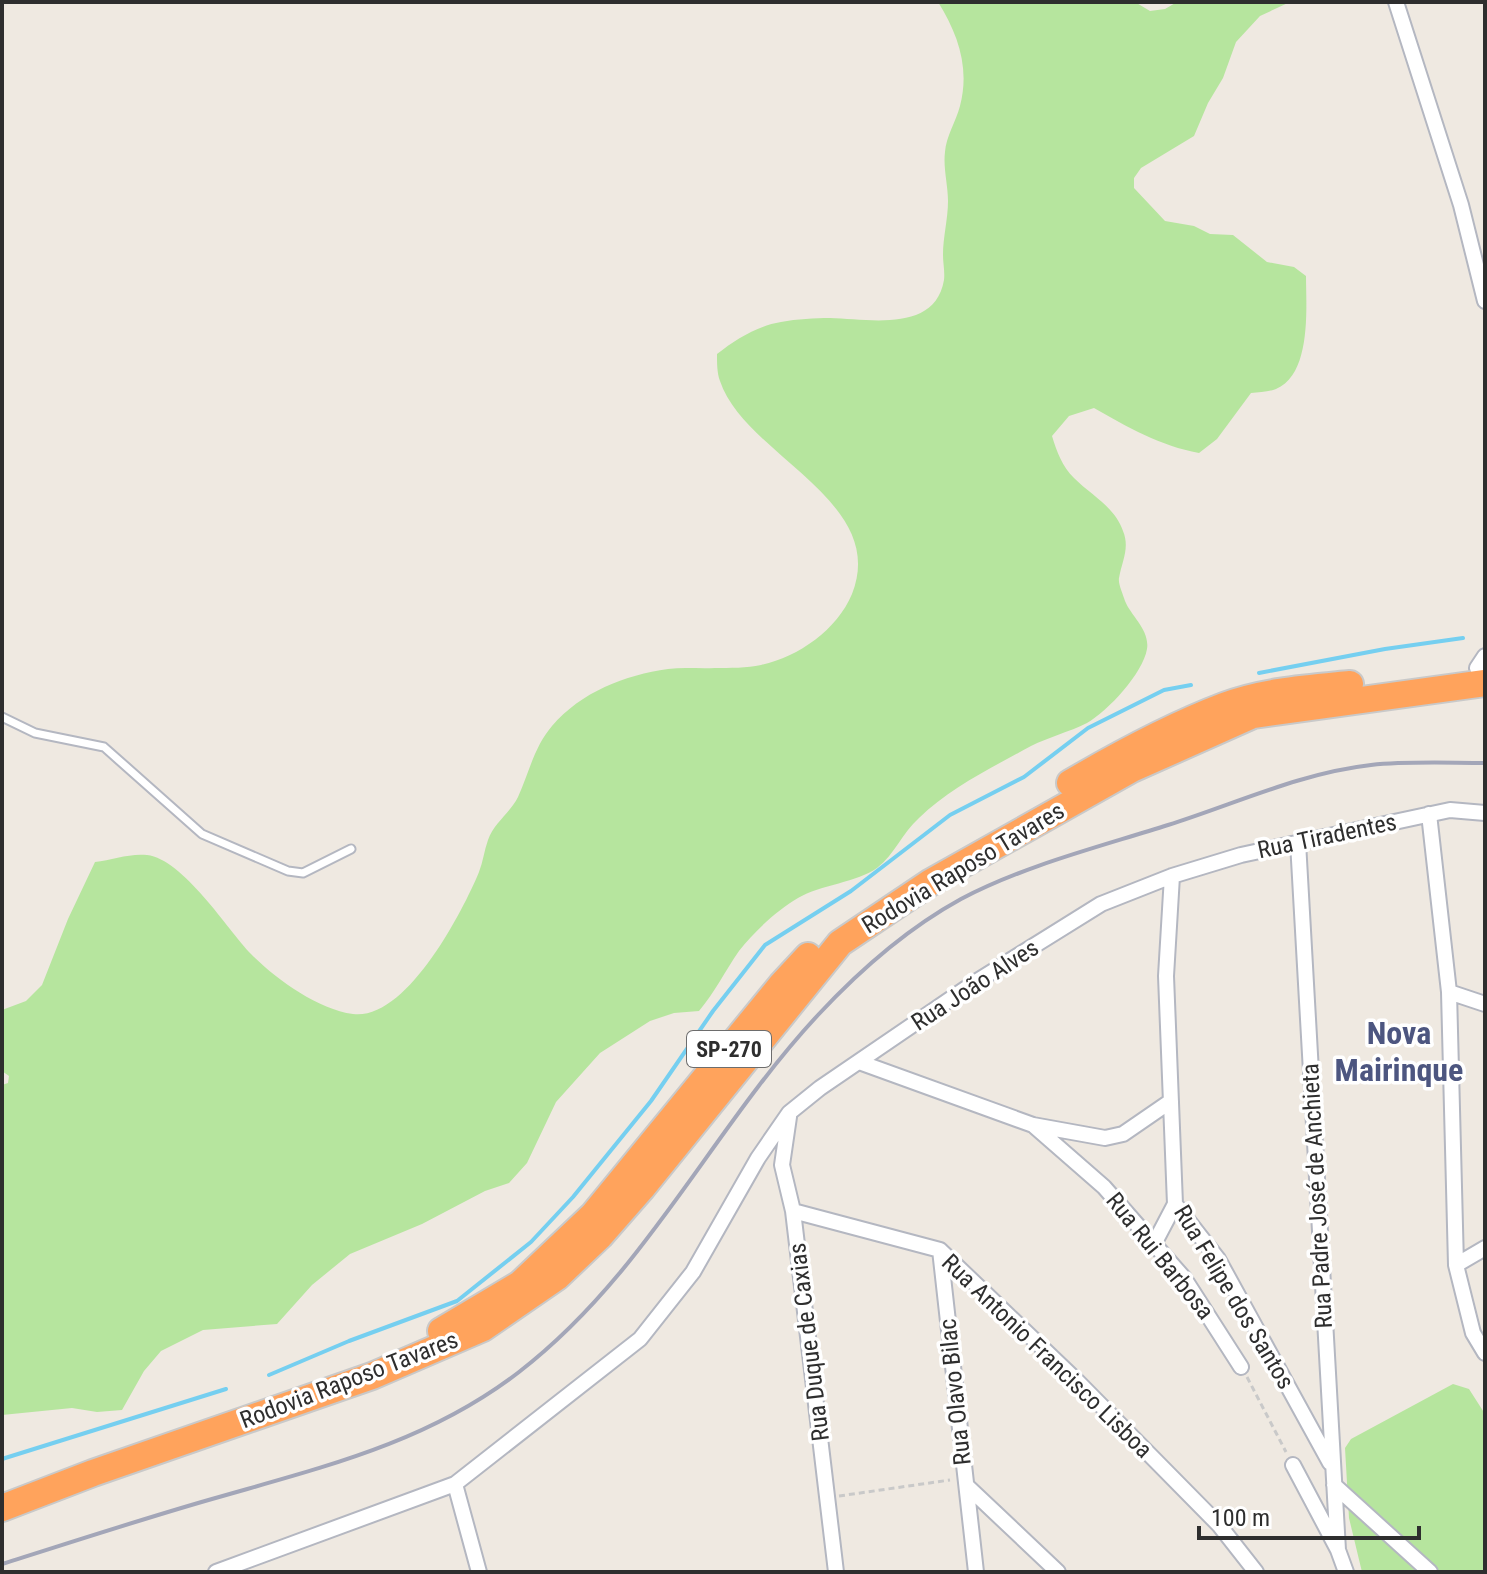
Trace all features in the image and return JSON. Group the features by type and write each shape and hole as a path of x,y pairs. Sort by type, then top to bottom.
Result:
{"highway":[{"name":"Rodovia Raposo Tavares","path":"2,1491 360,1365 445,1329 520,1284 593,1215 782,984 830,932 918,873 1109,761 1225,706 1290,690 1483,669"},
{"name":"Rodovia Raposo Tavares","path":"2,1508 372,1376 483,1328 557,1277 600,1236 840,943 931,882 1132,769 1253,715 1483,669"}],"street":[{"path":"1396,2 1461,205 1485,301"},
{"name":"Rua Tiradentes","path":"1172,876 1241,855 1429,814 1450,810 1485,813"},
{"path":"1429,814 1449,992 1456,1265 1473,1333 1485,1353"},
{"name":"Rua Padre José de Anchieta","path":"1298,842 1338,1550"},
{"name":"Rua João Alves","path":"216,1572 455,1484 640,1339 693,1272 758,1158 789,1113 820,1088 971,985 1101,904 1172,876"},
{"name":"Rua Felipe dos Santos","path":"1172,876 1166,962 1175,1204 1218,1259 1332,1468"},
{"path":"1449,992 1485,1004"},
{"name":"Rua Rui Barbosa","path":"859,1062 1033,1125 1104,1187 1184,1278 1241,1367"},
{"path":"1033,1125 1105,1138 1123,1134 1171,1101"},
{"name":"Rua Duque de Caxias","path":"789,1113 782,1165 793,1211 836,1572"},
{"path":"1154,1244 1175,1204"},
{"name":"Rua Antonio Francisco Lisboa","path":"793,1211 940,1250 1077,1381 1219,1525 1256,1572"},
{"path":"1456,1265 1485,1248"},
{"name":"Rua Olavo Bilac","path":"940,1250 976,1572"},
{"path":"1293,1465 1338,1550 1346,1572"},
{"path":"455,1484 479,1572"},
{"path":"1334,1485 1430,1572"},
{"path":"967,1486 1058,1572"}],"lane":[{"path":"2,717 35,733 104,747 202,834 288,871 303,873 351,849"}],"path":[{"path":"1241,1367 1293,1465"},
{"path":"827,1498 936,1482"}],"green space":[{"path":"938,2 1135,2 1150,11 1165,9 1177,2 1290,2 1260,16 1236,42 1223,78 1194,136 1141,168 1134,178 1134,188 1165,221 1194,226 1210,234 1233,235 1267,262 1294,267 1306,276 1306,321 1296,369 1288,381 1276,389 1251,393 1217,439 1199,453 1158,441 1094,408 1069,416 1052,436 1066,469 1108,508 1119,522 1125,537 1126,549 1119,583 1147,642 1144,659 1132,680 1114,701 1087,723 1031,746 973,778 931,807 877,868 860,877 807,894 782,909 739,951 699,1011 674,1013 650,1021 600,1053 556,1102 527,1163 509,1183 485,1191 422,1224 350,1254 312,1285 277,1324 203,1330 161,1351 144,1371 122,1410 97,1412 72,1408 2,1415 2,1085 8,1083 9,1076 2,1071 2,1010 26,1001 42,985 95,862 141,855 161,859 190,882 251,954 285,983 339,1011 353,1014 373,1012 393,1001 412,983 446,937 479,872 491,834 518,797 541,743 564,714 605,687 636,676 668,669 761,665 789,656 815,640 845,607 852,594 858,561 850,532 833,505 756,433 734,408 720,381 717,354 747,334 772,324 818,318 898,319 914,316 928,308 938,297 944,280 943,248 948,208 945,152 960,106 964,78 956,39"},
{"path":"1453,1384 1469,1389 1485,1414 1485,1572 1362,1572 1349,1518 1345,1448 1351,1439"}],"waterway":[{"path":"1259,673 1463,638"},
{"path":"269,1375 457,1301 531,1242 573,1197 651,1101 713,1011 765,945 851,891 950,815 1024,777 1088,728 1164,690 1191,685"},
{"path":"2,1459 226,1389"}],"railway":[{"path":"2,1564 373,1450 411,1435 484,1397 564,1333 604,1291 780,1059 818,1015 903,937 961,899 1037,866 1319,775 1385,764 1485,763"}],"district":[{"name":"Nova Mairinque","path":"1399,1052"}]}
